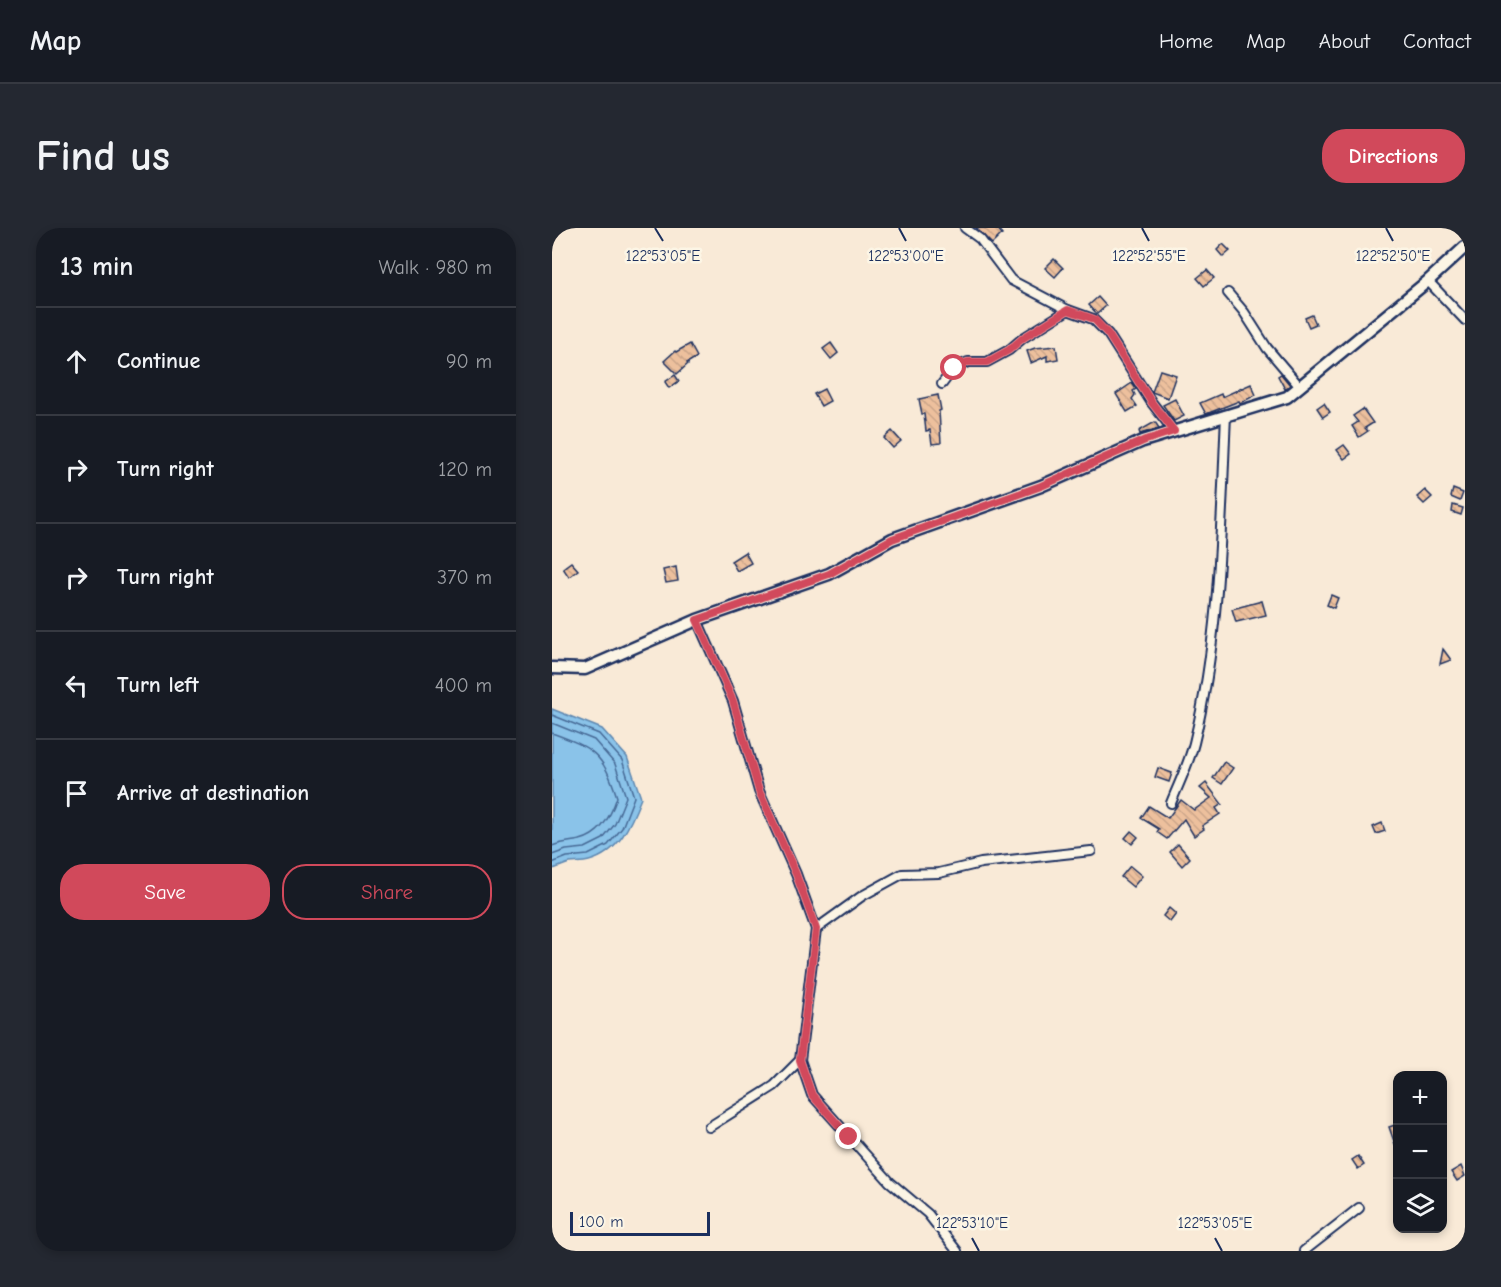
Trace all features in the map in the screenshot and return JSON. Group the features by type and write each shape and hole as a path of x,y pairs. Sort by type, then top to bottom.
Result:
{"street":[{"path":"965,228 980,239 1011,280 1068,310 1094,319 1108,334 1152,403 1174,431"},
{"path":"552,668 585,669 697,620 829,574 892,539 1041,486 1143,441 1287,397 1428,281 1465,247"},
{"path":"1428,281 1465,320"},
{"path":"1228,293 1244,312 1267,348 1300,387"},
{"path":"942,384 954,368 968,362 987,362 1068,310"},
{"path":"1171,803 1193,745 1208,668 1219,573 1226,415"},
{"path":"697,620 733,701 759,791 796,874 816,929 800,1060 812,1095 890,1182 928,1214 957,1251"},
{"path":"816,929 862,896 902,874 939,873 981,863 1091,851"},
{"path":"709,1128 774,1086 800,1060"},
{"path":"1304,1251 1359,1208"}],"water":[{"path":"552,709 602,729 627,757 641,798 623,836 608,851 589,861 570,863 552,869"}],"building":[{"path":"976,228 997,228 1002,234 992,244"},
{"path":"1223,244 1230,251 1223,257 1217,250"},
{"path":"1054,259 1063,268 1055,277 1045,268"},
{"path":"1207,270 1214,278 1204,286 1197,278"},
{"path":"1098,297 1106,306 1097,314 1089,305"},
{"path":"1312,315 1316,324 1309,327 1305,318"},
{"path":"831,343 838,353 831,359 823,349"},
{"path":"690,344 697,357 687,363 677,374 664,361 675,351"},
{"path":"1056,346 1058,359 1047,361 1047,356 1031,363 1027,351"},
{"path":"1160,370 1176,375 1168,398 1152,392"},
{"path":"1281,374 1290,385 1285,389 1278,376"},
{"path":"675,375 679,381 669,388 665,382"},
{"path":"1132,383 1136,389 1133,391 1135,395 1132,399 1137,406 1127,412 1116,394"},
{"path":"1251,384 1256,395 1240,403 1239,401 1206,414 1200,403 1221,394 1222,397"},
{"path":"824,389 830,401 821,406 814,394"},
{"path":"938,395 941,410 939,411 941,443 932,444 930,430 926,431 919,399"},
{"path":"1175,399 1184,416 1174,421 1163,405"},
{"path":"1324,403 1330,412 1323,417 1317,408"},
{"path":"1363,409 1373,423 1365,428 1368,431 1359,437 1352,426 1358,422 1353,416"},
{"path":"1155,422 1159,428 1140,434 1139,431"},
{"path":"892,431 901,441 893,448 884,438"},
{"path":"1344,445 1351,454 1344,459 1337,450"},
{"path":"1453,489 1463,493 1460,501 1451,497"},
{"path":"1425,490 1432,497 1424,504 1417,497"},
{"path":"1453,505 1463,508 1461,515 1452,512"},
{"path":"745,552 751,563 737,571 731,561"},
{"path":"571,562 578,570 569,577 563,568"},
{"path":"676,567 678,581 666,583 663,570"},
{"path":"1331,595 1338,598 1334,608 1327,605"},
{"path":"1262,601 1266,615 1236,622 1232,609"},
{"path":"1443,649 1451,660 1440,664"},
{"path":"1224,762 1233,768 1222,784 1213,778"},
{"path":"1158,768 1172,773 1169,782 1155,777"},
{"path":"1206,783 1222,804 1216,808 1220,814 1202,826 1204,829 1194,836 1184,819 1167,839 1157,832 1159,829 1141,818 1149,806 1168,818 1181,800 1194,810 1211,798 1200,788"},
{"path":"1382,823 1385,831 1376,834 1373,827"},
{"path":"1131,831 1138,837 1132,844 1125,838"},
{"path":"1178,844 1190,858 1182,866 1170,852"},
{"path":"1130,866 1142,876 1133,887 1121,877"},
{"path":"1169,908 1176,914 1170,922 1163,916"},
{"path":"1393,1126 1393,1138 1389,1127"},
{"path":"1358,1156 1364,1165 1358,1169 1352,1160"},
{"path":"1461,1166 1465,1176 1457,1181 1451,1172"}],"route":[{"path":"849,1137 812,1095 800,1060 800,1045 816,929 796,874 759,791 733,701 697,620 829,574 892,539 1041,486 1143,441 1174,431 1152,403 1108,334 1094,319 1068,310 987,362 968,362 954,368"}]}
